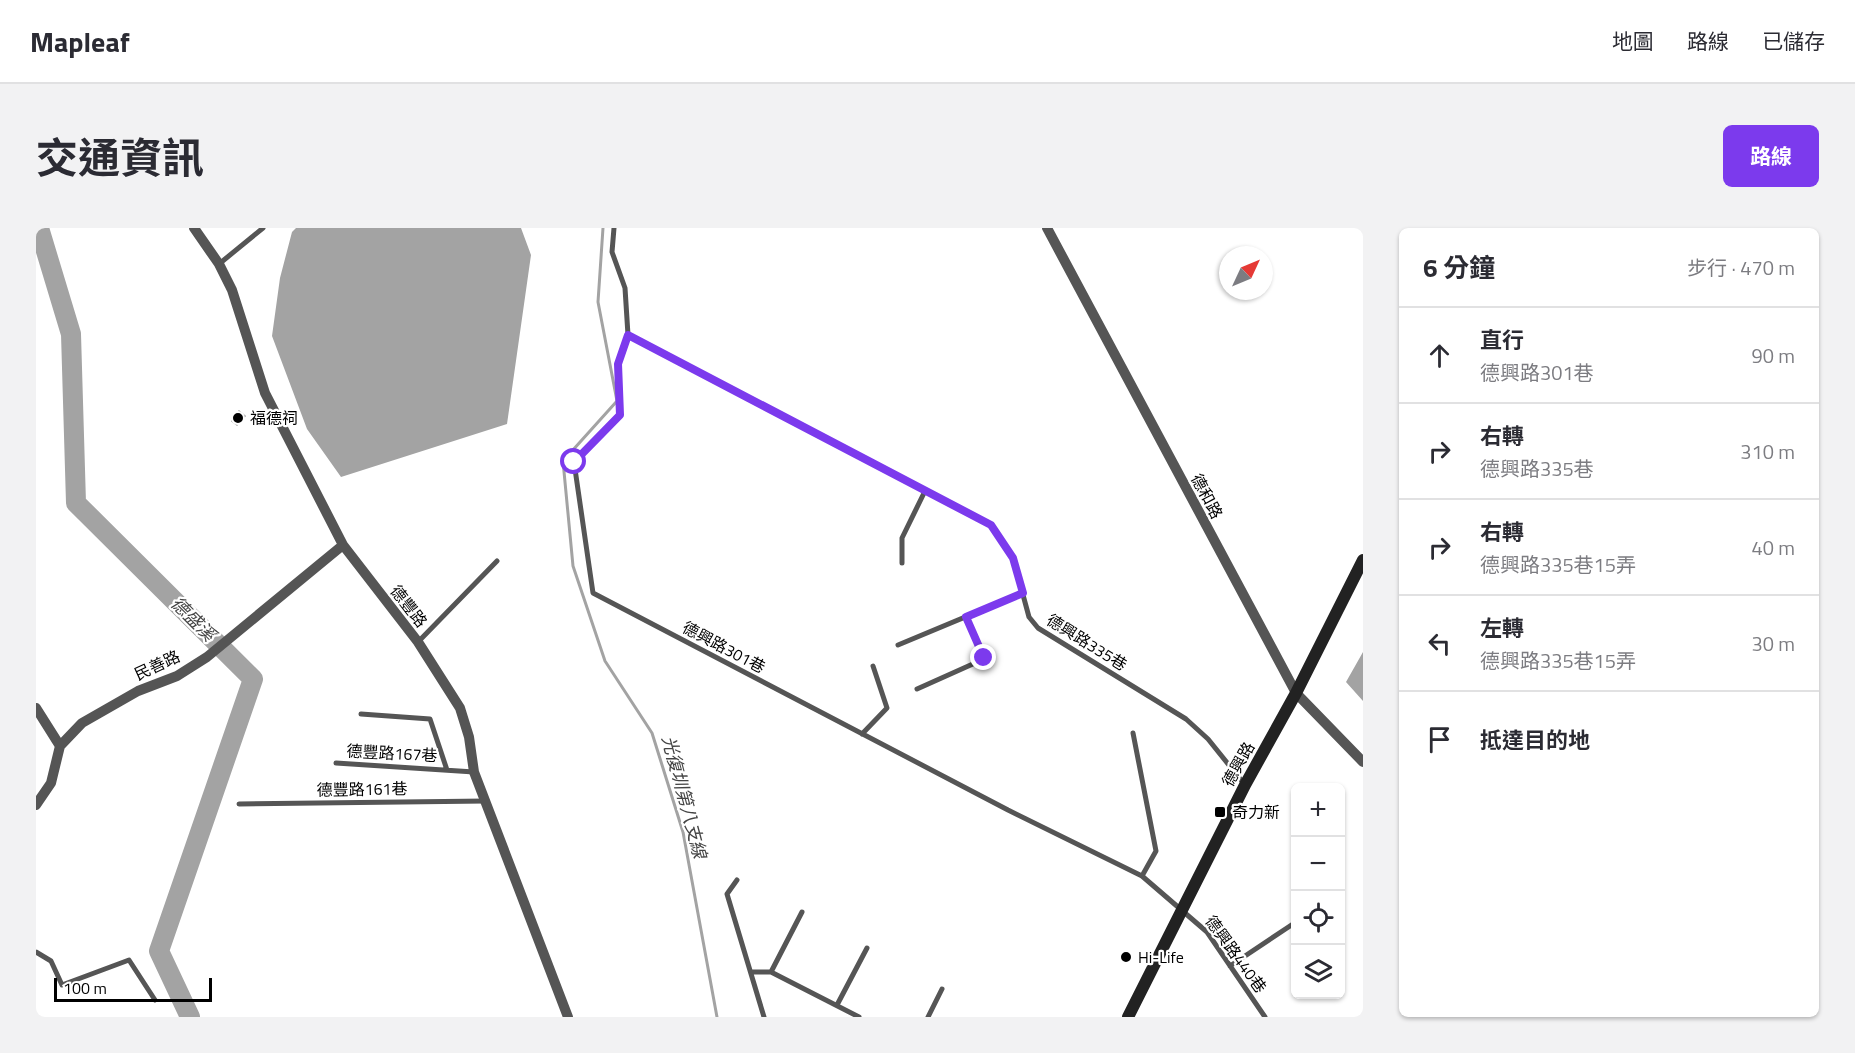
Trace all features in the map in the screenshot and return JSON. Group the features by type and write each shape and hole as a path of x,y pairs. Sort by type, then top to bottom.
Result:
{"main road":[{"name":"德興路","path":"1128,1017 1245,785 1296,693 1363,560"}],"street":[{"name":"德豐路","path":"194,228 219,264 232,290 265,393 343,545 418,642 460,708 469,737 474,772 568,1017"},
{"name":"德和路","path":"1047,228 1296,693 1363,762"},
{"name":"民善路","path":"60,746 82,723 138,691 177,676 212,653 254,616 343,545"},
{"path":"36,708 60,746 51,783 36,805"}],"lane":[{"path":"219,264 263,228"},
{"name":"德興路301巷","path":"614,228 612,252 625,288 628,335 618,364 620,415 574,462 593,593 862,734 1142,876 1183,910"},
{"name":"德興路335巷","path":"628,335 991,525 1013,558 1029,617 1038,628 1186,719 1208,739 1245,785"},
{"path":"902,563 903,538 925,491"},
{"path":"418,642 497,561"},
{"path":"898,645 1023,593"},
{"path":"917,689 984,658 966,617"},
{"path":"862,734 887,708 873,666"},
{"name":"德豐路167巷","path":"361,714 430,719 447,770"},
{"path":"1133,733 1156,851 1142,876"},
{"name":"德豐路167巷","path":"336,764 474,772"},
{"name":"德豐路161巷","path":"239,804 486,801"},
{"path":"737,880 727,894 764,1017"},
{"name":"德興路440巷","path":"1183,910 1207,932 1265,1017"},
{"path":"771,972 802,912"},
{"path":"1230,966 1291,925"},
{"path":"837,1005 867,948"},
{"path":"36,952 51,961 62,985 129,960 155,1000"},
{"path":"752,972 771,972 859,1017"},
{"path":"928,1017 942,989"}],"shaded area":[{"path":"296,228 521,228 531,255 507,424 341,477 307,429 272,336 280,278 292,232"},
{"path":"1363,652 1363,701 1346,682"}],"building":[{"name":"福德祠","path":"239,411 245,416 237,425 232,421"}],"waterway":[{"name":"德盛溪","path":"39,228 71,334 76,503 253,679 159,951 190,1017"},
{"name":"光復圳第八支線","path":"603,228 598,302 617,401 563,461 573,566 605,661 652,733 683,832 717,1017"}],"place":[{"name":"福德祠","path":"238,418"},
{"name":"奇力新","path":"1220,812"},
{"name":"Hi-Life","path":"1126,957"}],"route":[{"path":"574,462 620,415 618,364 628,335 991,525 1013,558 1023,593 966,617 984,658"}]}
